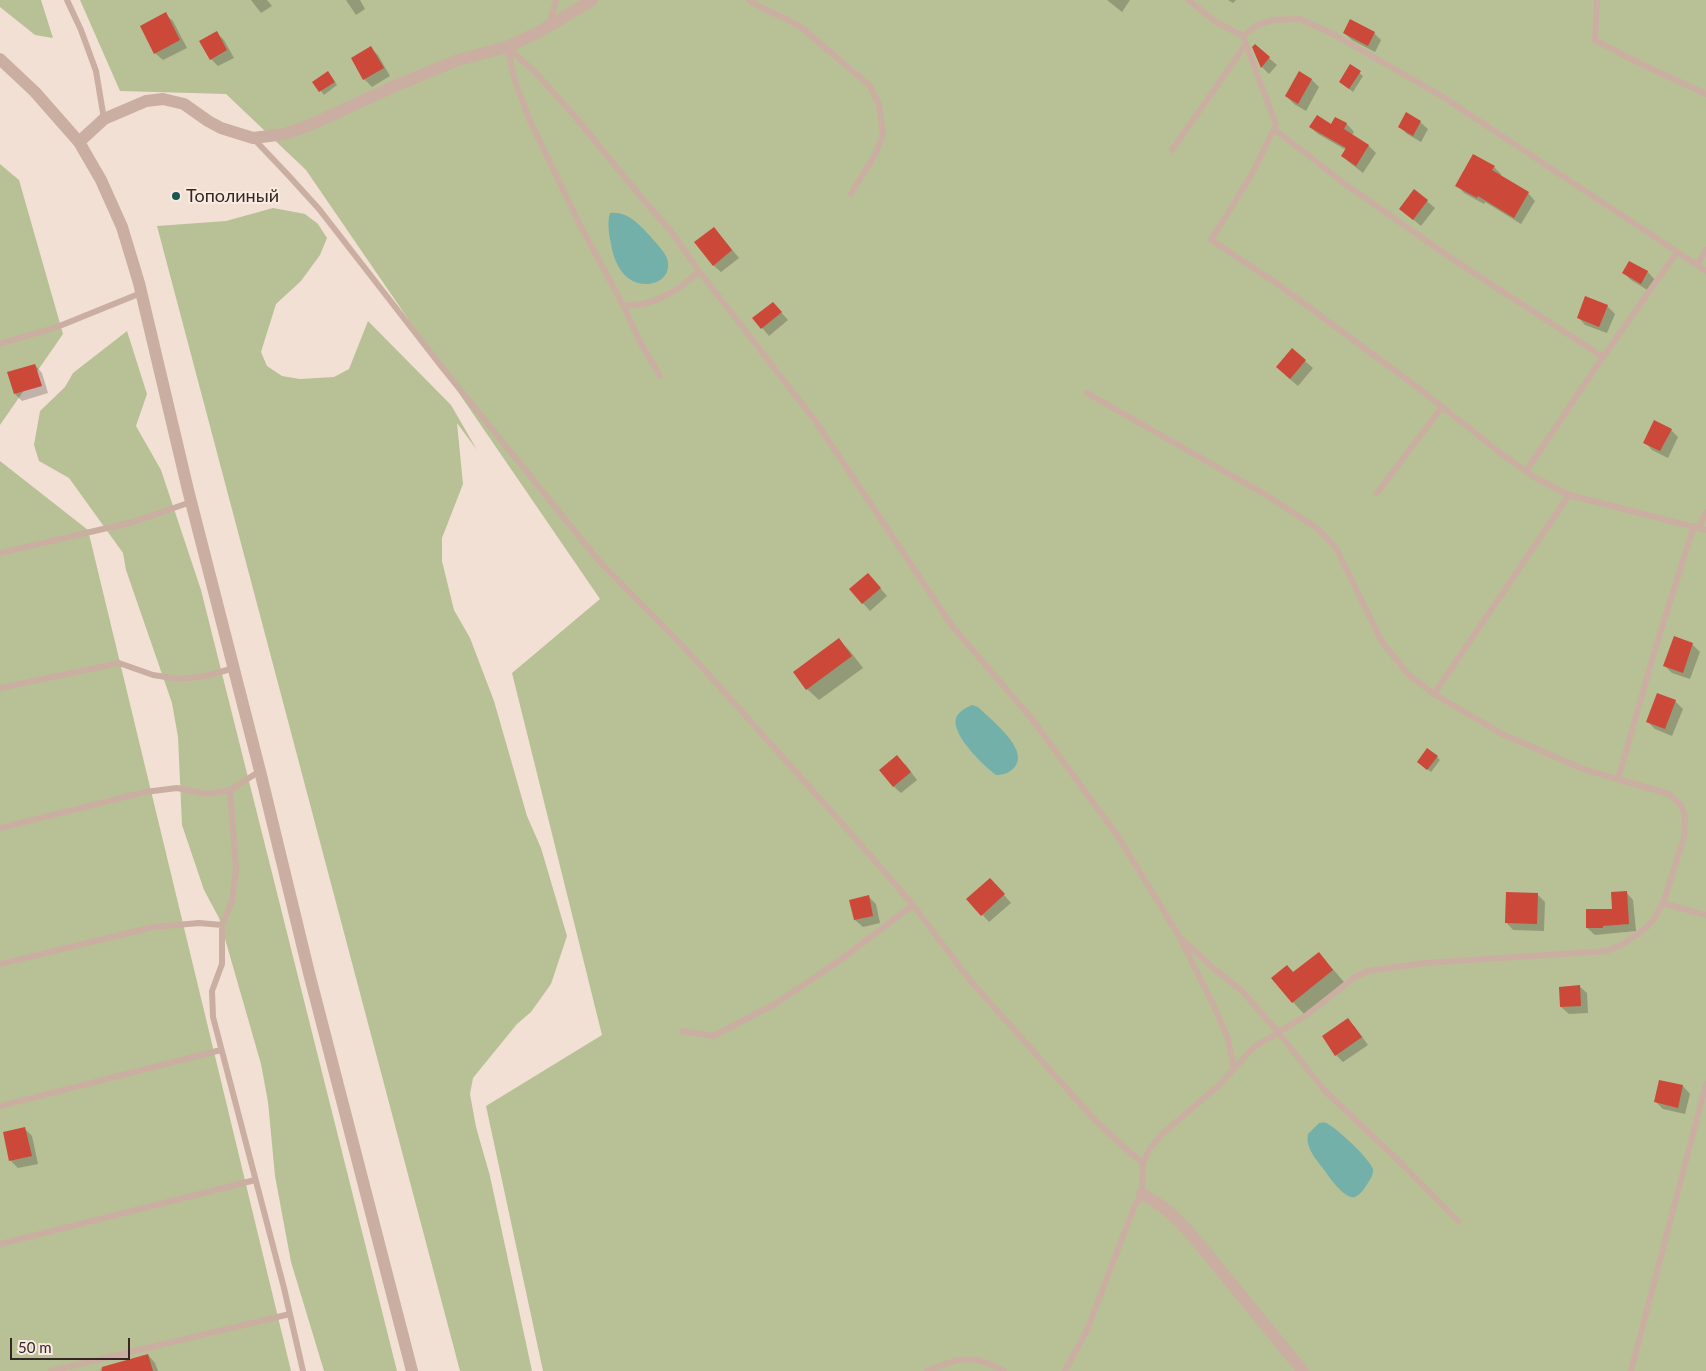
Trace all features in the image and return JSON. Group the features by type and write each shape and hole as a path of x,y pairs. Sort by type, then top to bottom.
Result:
{"street":[{"path":"79,142 104,119 146,101 163,100 184,104 214,125 253,138 285,134 310,125 397,85 458,60 507,47 549,26 584,2"},
{"path":"0,59 35,92 79,142 101,180 122,227 141,293 191,502 309,973 412,1371"},
{"path":"1142,1194 1157,1201 1176,1220 1303,1371"}],"lane":[{"path":"67,0 82,30 96,71 104,119"},
{"path":"549,26 556,0"},
{"path":"749,0 768,12 792,21 802,28 870,86 879,104 883,134 875,155 851,194"},
{"path":"1188,0 1216,22 1243,36 1276,125 1252,174 1211,240 1279,285 1526,471 1569,495 1706,530"},
{"path":"1597,0 1596,40 1637,62 1706,94"},
{"path":"1243,36 1257,25 1274,20 1300,19 1332,34 1440,95 1706,271"},
{"path":"1172,150 1246,44"},
{"path":"507,47 535,72 572,113 670,230 699,271 816,422 952,626 1032,719 1118,835 1178,936 1214,1006 1228,1039 1234,1069"},
{"path":"507,47 516,84 530,121 639,340 660,376"},
{"path":"1274,128 1353,190 1451,258 1603,357"},
{"path":"253,138 319,209 441,366 600,560 688,653 848,830 912,905 969,979 1095,1120 1126,1150 1143,1163"},
{"path":"1697,265 1706,250"},
{"path":"1526,471 1677,252"},
{"path":"623,305 635,306 659,298 686,283 699,271"},
{"path":"0,344 56,328 141,293"},
{"path":"1064,1371 1087,1330 1135,1205 1142,1194 1143,1163 1149,1150 1161,1135 1220,1084 1254,1047 1304,1017 1355,977 1368,971 1424,963 1607,951 1623,944 1646,928 1654,919 1663,903 1684,837 1685,816 1681,805 1669,794 1583,769 1502,734 1434,694 1410,676 1382,642 1336,548 1317,528 1266,496 1087,394"},
{"path":"1377,492 1442,407"},
{"path":"1434,694 1569,495"},
{"path":"0,553 133,522 191,502"},
{"path":"1618,779 1656,646 1696,527 1706,512"},
{"path":"0,688 119,663 153,675 179,679 206,676 234,668"},
{"path":"0,828 145,792 176,788 208,794 230,790 260,772"},
{"path":"230,790 236,870 232,901 222,925 222,964 212,991 213,1017 284,1288 303,1371"},
{"path":"1663,903 1706,915"},
{"path":"682,1031 713,1036 775,1004 839,961 912,905"},
{"path":"0,964 154,927 199,923 222,925"},
{"path":"1178,936 1242,991 1278,1032 1324,1090 1401,1163 1458,1221"},
{"path":"0,1106 221,1050"},
{"path":"1631,1371 1706,1084"},
{"path":"0,1244 255,1180"},
{"path":"51,1371 290,1314"},
{"path":"927,1371 953,1360 965,1358 990,1363 1004,1371"}],"green space":[{"path":"0,0 41,0 53,38 35,35 0,7"},
{"path":"80,0 1706,0 1706,1371 543,1371 486,1106 602,1035 512,673 600,599 306,170 226,94 120,91"},
{"path":"0,164 19,180 63,334 0,425"},
{"path":"273,208 305,214 318,224 327,238 320,255 301,281 276,304 261,352 267,366 282,376 300,379 334,377 349,369 368,321 451,405 477,450 457,423 463,484 442,538 442,561 454,610 470,638 494,701 527,816 541,848 567,936 551,984 531,1012 517,1024 473,1078 470,1094 476,1127 490,1176 532,1371 460,1371 157,226 226,221"},
{"path":"127,331 147,394 136,426 161,470 201,590 397,1371 324,1371 291,1262 275,1176 268,1102 261,1064 219,918 204,890 182,825 178,737 172,703 126,570 123,553 69,478 39,461 34,445 40,411 65,387 73,373"},
{"path":"0,461 88,530 291,1371 0,1371"}],"water":[{"path":"610,213 622,214 632,219 661,248 666,256 668,270 661,280 649,284 637,283 623,273 617,264 612,249 609,228"},
{"path":"972,705 978,707 1006,734 1016,750 1018,758 1016,765 1005,774 996,775 984,765 958,733 956,725 957,716"},
{"path":"1319,1123 1326,1123 1331,1126 1371,1164 1373,1173 1370,1180 1363,1191 1357,1196 1351,1197 1338,1188 1310,1149 1308,1134"}],"building":[{"path":"166,12 180,40 154,54 140,26"},
{"path":"1350,19 1375,32 1368,46 1343,33"},
{"path":"217,31 227,50 210,60 199,41"},
{"path":"1255,44 1270,57 1261,68 1252,47"},
{"path":"371,46 384,68 363,80 351,58"},
{"path":"1350,64 1361,71 1349,89 1339,82"},
{"path":"328,71 335,82 319,92 312,82"},
{"path":"1299,71 1312,79 1298,104 1285,96"},
{"path":"1406,112 1421,121 1413,136 1398,127"},
{"path":"1317,115 1331,124 1335,117 1347,123 1344,129 1369,145 1356,166 1341,156 1346,148 1309,127"},
{"path":"1473,154 1495,166 1492,170 1529,192 1514,218 1478,196 1477,198 1455,186"},
{"path":"1414,189 1428,200 1413,220 1399,209"},
{"path":"714,227 732,250 713,266 694,242"},
{"path":"1629,261 1648,271 1641,284 1622,273"},
{"path":"1585,296 1608,305 1599,327 1577,318"},
{"path":"773,302 782,312 761,329 752,318"},
{"path":"1292,348 1306,360 1290,379 1276,367"},
{"path":"35,364 42,386 14,394 7,372"},
{"path":"1654,420 1672,429 1660,451 1643,443"},
{"path":"868,573 881,588 862,604 849,589"},
{"path":"1674,636 1693,643 1683,673 1663,666"},
{"path":"839,638 852,656 806,690 793,672"},
{"path":"1657,693 1676,700 1665,729 1646,722"},
{"path":"1427,748 1438,756 1427,770 1417,762"},
{"path":"897,755 911,772 893,787 879,770"},
{"path":"990,878 1005,894 981,916 966,899"},
{"path":"1627,891 1629,924 1603,926 1603,928 1586,928 1586,909 1612,909 1611,892"},
{"path":"1506,892 1538,893 1537,924 1505,923"},
{"path":"869,895 873,916 854,920 849,900"},
{"path":"1319,952 1333,970 1292,1003 1271,978 1287,965 1293,972"},
{"path":"1580,985 1581,1006 1560,1007 1559,987"},
{"path":"1348,1018 1362,1037 1335,1056 1322,1036"},
{"path":"1659,1080 1683,1085 1678,1108 1654,1102"},
{"path":"25,1127 32,1156 9,1161 3,1132"},
{"path":"148,1354 153,1371 102,1371 102,1367"}],"place":[{"name":"Тополиный","path":"176,196"}]}
